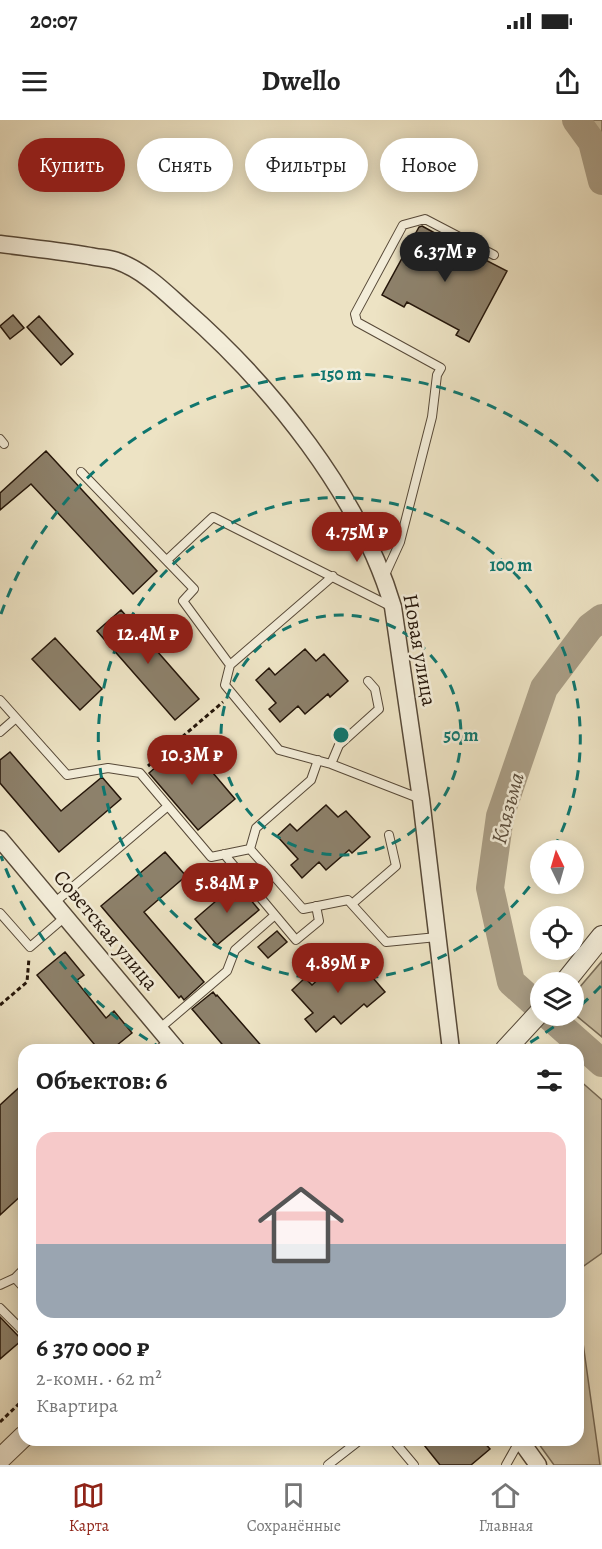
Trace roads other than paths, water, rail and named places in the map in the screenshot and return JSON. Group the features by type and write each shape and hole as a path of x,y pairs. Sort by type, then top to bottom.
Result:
{"street":[{"name":"Новая улица","path":"0,244 117,261 150,280 206,328 288,416 351,511 384,577 393,607 421,799 450,1044"},
{"name":"Советская улица","path":"0,839 166,1042"},
{"path":"574,972 602,936"},
{"path":"511,1044 530,1023"},
{"path":"0,1459 18,1442"},
{"path":"524,1446 538,1465"}],"lane":[{"path":"384,577 400,542 432,417 437,375 441,368 357,322 355,314 403,225 425,219 494,255"},
{"path":"81,472 194,589 183,601 230,665"},
{"path":"167,560 213,517 393,607"},
{"path":"333,576 230,665 225,685 279,750 331,764 421,799"},
{"path":"331,764 339,745 379,709 375,688 368,681"},
{"path":"0,700 66,775 108,768 140,773 211,857 250,849"},
{"path":"0,732 16,718"},
{"path":"250,849 256,828 311,780 318,760"},
{"path":"54,903 168,806"},
{"path":"352,904 396,866 389,835"},
{"path":"250,849 303,909 348,900 386,942 437,937"},
{"path":"224,854 296,940 319,921 316,906"},
{"path":"0,913 30,947 65,917"},
{"path":"166,1042 227,971 235,950 275,915"},
{"path":"0,1285 18,1275"},
{"path":"15,1278 18,1281"},
{"path":"0,1308 18,1326"},
{"path":"328,1465 351,1446"},
{"path":"398,1446 414,1465"},
{"path":"506,1465 517,1446"}],"waterway":[{"name":"Клязьма","path":"576,120 592,142 602,181"},
{"name":"Клязьма","path":"530,999 511,982 490,888 500,816 544,688 590,627 602,618"},
{"name":"Клязьма","path":"560,1026 581,1044"},
{"name":"Клязьма","path":"584,1047 602,1063"}]}
